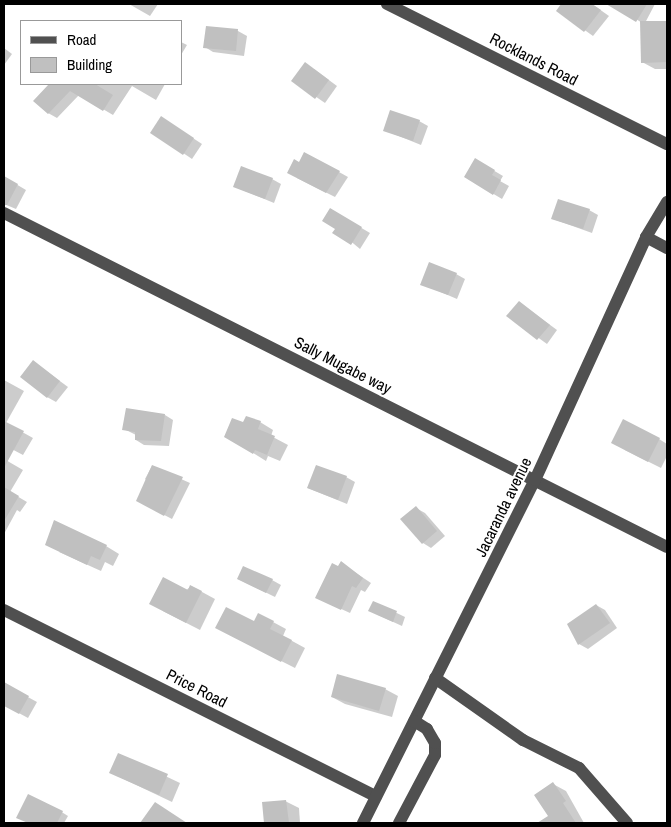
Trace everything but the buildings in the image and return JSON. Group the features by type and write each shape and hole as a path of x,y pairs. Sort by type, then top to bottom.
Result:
{"street":[{"name":"Rocklands Road","path":"387,4 667,144"},
{"name":"Jacaranda avenue","path":"363,823 535,480 646,237 667,202"},
{"name":"Sally Mugabe way","path":"4,213 667,547"},
{"path":"646,237 667,248"},
{"name":"Price Road","path":"4,610 376,796"},
{"path":"436,678 523,740 579,768 627,823"},
{"path":"399,823 435,755 435,743 427,729 414,721"}]}
